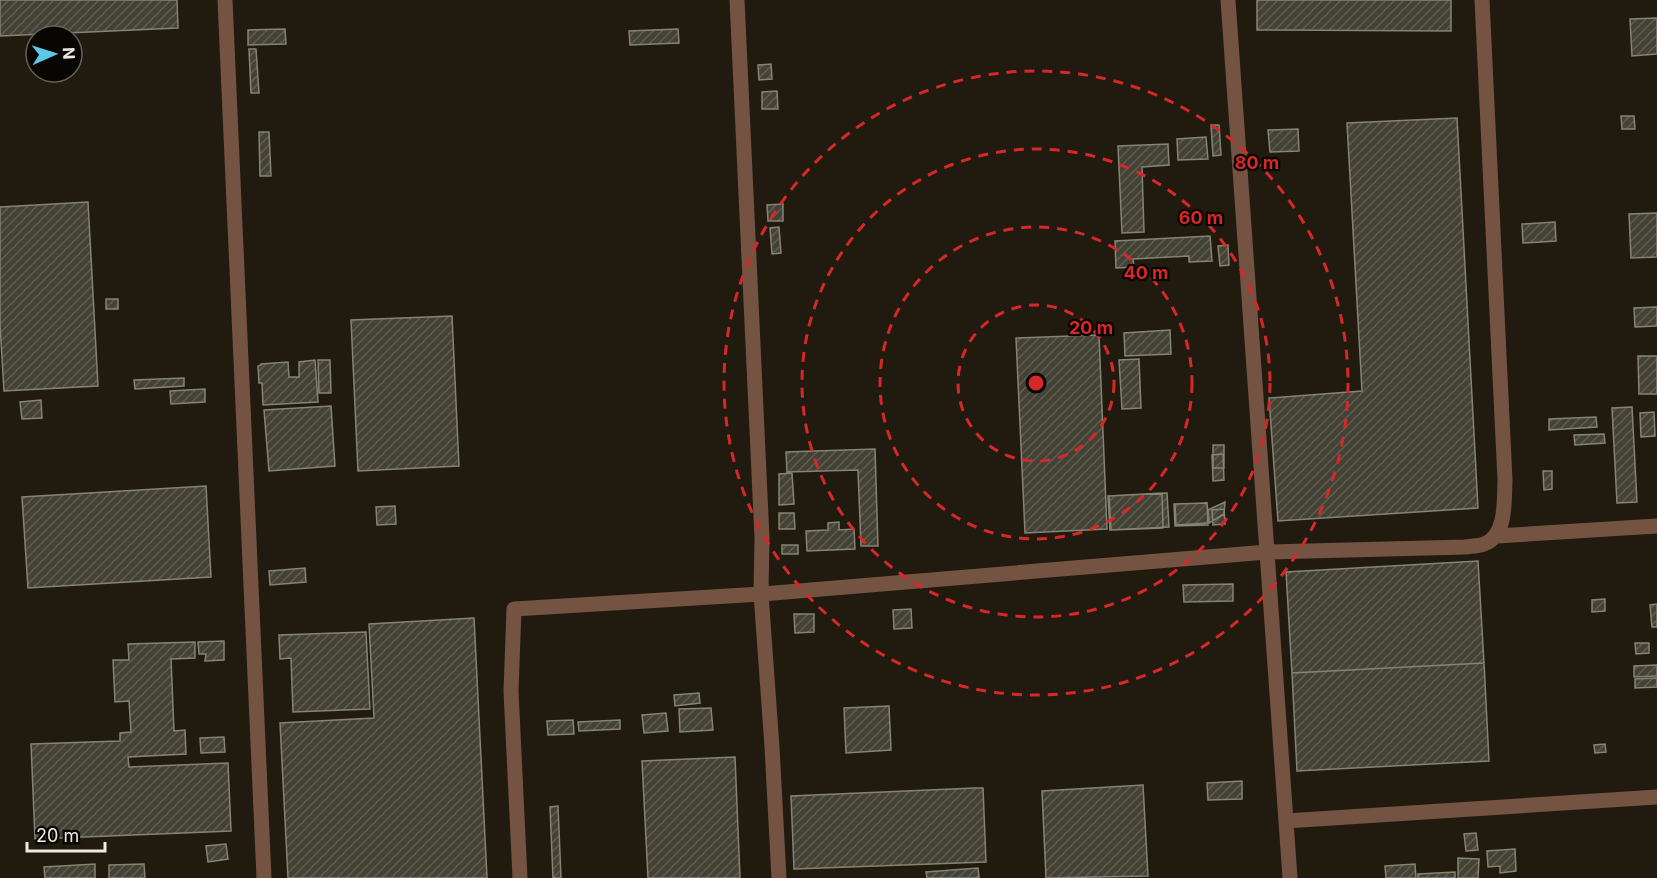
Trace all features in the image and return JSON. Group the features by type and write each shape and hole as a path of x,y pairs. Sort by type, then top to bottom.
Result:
{"street":[{"path":"225,0 264,878"},
{"path":"737,0 762,538 761,594 779,878"},
{"path":"1228,0 1290,878"},
{"path":"1482,0 1505,480 1503,516 1497,536"},
{"path":"520,878 511,691 514,609 761,594 1267,552 1465,547 1485,544 1497,536 1657,526"},
{"path":"1286,821 1657,798"}],"building":[{"path":"0,0 177,0 178,28 84,32 84,24 24,24 24,35 0,36"},
{"path":"1257,0 1451,0 1451,31 1257,30"},
{"path":"1657,18 1657,54 1632,56 1630,19"},
{"path":"285,29 286,44 248,45 248,30"},
{"path":"678,29 679,43 630,45 629,31"},
{"path":"249,49 256,49 259,93 251,93"},
{"path":"771,64 772,79 759,80 758,65"},
{"path":"777,91 778,109 762,109 762,92"},
{"path":"1621,116 1634,116 1635,129 1622,129"},
{"path":"1457,118 1478,508 1278,521 1269,398 1362,391 1347,123"},
{"path":"1211,125 1219,125 1221,155 1213,156"},
{"path":"1298,129 1299,151 1270,152 1268,130"},
{"path":"259,132 269,132 271,176 260,176"},
{"path":"1206,137 1208,159 1178,160 1177,139"},
{"path":"1168,144 1169,165 1142,167 1144,232 1122,233 1118,146"},
{"path":"88,202 98,386 4,391 0,325 0,207"},
{"path":"783,204 783,221 768,221 767,205"},
{"path":"1657,213 1657,257 1631,258 1629,214"},
{"path":"1555,222 1556,241 1523,243 1522,224"},
{"path":"779,227 781,253 772,254 770,228"},
{"path":"1210,236 1212,261 1189,262 1189,256 1133,259 1134,267 1116,268 1115,241"},
{"path":"1228,245 1229,265 1220,266 1218,246"},
{"path":"106,299 118,299 118,309 106,309"},
{"path":"1657,307 1657,326 1635,327 1634,308"},
{"path":"452,316 459,466 358,471 351,320"},
{"path":"1170,330 1171,354 1125,356 1124,333"},
{"path":"1099,335 1107,529 1025,533 1016,338"},
{"path":"1638,356 1657,356 1657,394 1639,394"},
{"path":"1139,359 1141,408 1122,409 1119,360"},
{"path":"315,360 318,402 263,405 262,383 259,383 258,366 288,362 289,377 299,377 299,362"},
{"path":"318,360 330,360 331,393 319,393"},
{"path":"184,378 184,386 135,389 134,380"},
{"path":"205,389 205,402 171,404 170,391"},
{"path":"41,400 42,418 22,419 20,402"},
{"path":"331,406 335,466 269,471 264,410"},
{"path":"1632,407 1637,502 1617,503 1612,408"},
{"path":"1654,412 1655,436 1641,437 1640,413"},
{"path":"1596,417 1597,427 1549,430 1549,419"},
{"path":"1604,434 1605,443 1575,445 1574,435"},
{"path":"1213,445 1224,445 1224,468 1213,468"},
{"path":"875,449 878,546 861,546 858,470 787,472 786,452"},
{"path":"1223,454 1224,480 1213,481 1212,455"},
{"path":"1543,471 1552,471 1552,489 1544,490"},
{"path":"792,473 794,504 779,505 779,474"},
{"path":"206,486 211,577 28,588 22,497"},
{"path":"1162,493 1163,528 1111,530 1109,496"},
{"path":"1167,493 1169,527 1110,530 1108,496"},
{"path":"1225,502 1224,514 1209,523 1208,510"},
{"path":"1207,503 1209,523 1176,525 1175,504"},
{"path":"1207,503 1208,525 1175,526 1174,504"},
{"path":"395,506 396,524 377,525 376,507"},
{"path":"1224,509 1225,524 1213,525 1212,510"},
{"path":"779,513 794,513 795,529 779,529"},
{"path":"839,522 839,530 854,529 855,549 807,551 806,531 828,530 828,523"},
{"path":"782,545 798,545 798,554 782,554"},
{"path":"1478,561 1484,663 1292,673 1286,572"},
{"path":"305,568 306,582 270,585 269,571"},
{"path":"1233,584 1233,601 1184,602 1183,585"},
{"path":"1605,599 1605,611 1592,612 1592,600"},
{"path":"1657,604 1657,627 1652,627 1650,605"},
{"path":"911,609 912,628 894,629 893,610"},
{"path":"794,614 814,614 814,632 795,633"},
{"path":"474,618 487,878 288,878 280,723 374,718 369,624"},
{"path":"366,632 370,709 293,712 291,658 280,659 279,635"},
{"path":"224,641 224,660 205,661 206,654 199,654 198,642"},
{"path":"195,642 195,658 171,659 174,731 185,730 186,754 128,757 129,767 228,763 231,831 35,839 31,744 120,741 120,733 131,732 129,701 115,702 113,660 129,660 128,644"},
{"path":"1635,643 1649,643 1649,653 1636,654"},
{"path":"1484,663 1489,761 1297,771 1292,673"},
{"path":"1657,665 1657,676 1634,677 1634,666"},
{"path":"1657,678 1657,687 1635,688 1635,679"},
{"path":"699,693 700,703 675,706 674,695"},
{"path":"889,706 891,750 846,753 844,708"},
{"path":"711,708 713,730 680,732 679,709"},
{"path":"666,713 668,731 644,733 642,715"},
{"path":"573,720 574,734 548,735 547,721"},
{"path":"620,720 620,729 579,731 578,722"},
{"path":"224,737 225,752 201,753 200,738"},
{"path":"1605,744 1606,752 1595,753 1594,745"},
{"path":"735,757 740,878 648,878 642,761"},
{"path":"1242,781 1242,799 1208,800 1207,783"},
{"path":"1143,785 1148,876 1046,878 1042,791"},
{"path":"983,788 986,862 794,869 791,796"},
{"path":"558,806 561,878 553,878 550,807"},
{"path":"1476,833 1478,850 1466,851 1464,834"},
{"path":"226,844 228,859 208,862 206,846"},
{"path":"1515,849 1516,871 1500,873 1500,866 1488,867 1487,851"},
{"path":"1458,858 1479,859 1478,878 1458,878"},
{"path":"95,864 95,878 45,878 44,867"},
{"path":"144,864 145,878 109,878 109,865"},
{"path":"1415,864 1416,878 1386,878 1385,866"},
{"path":"978,868 979,878 927,878 926,872"},
{"path":"1455,872 1455,878 1418,878 1418,874"}]}
